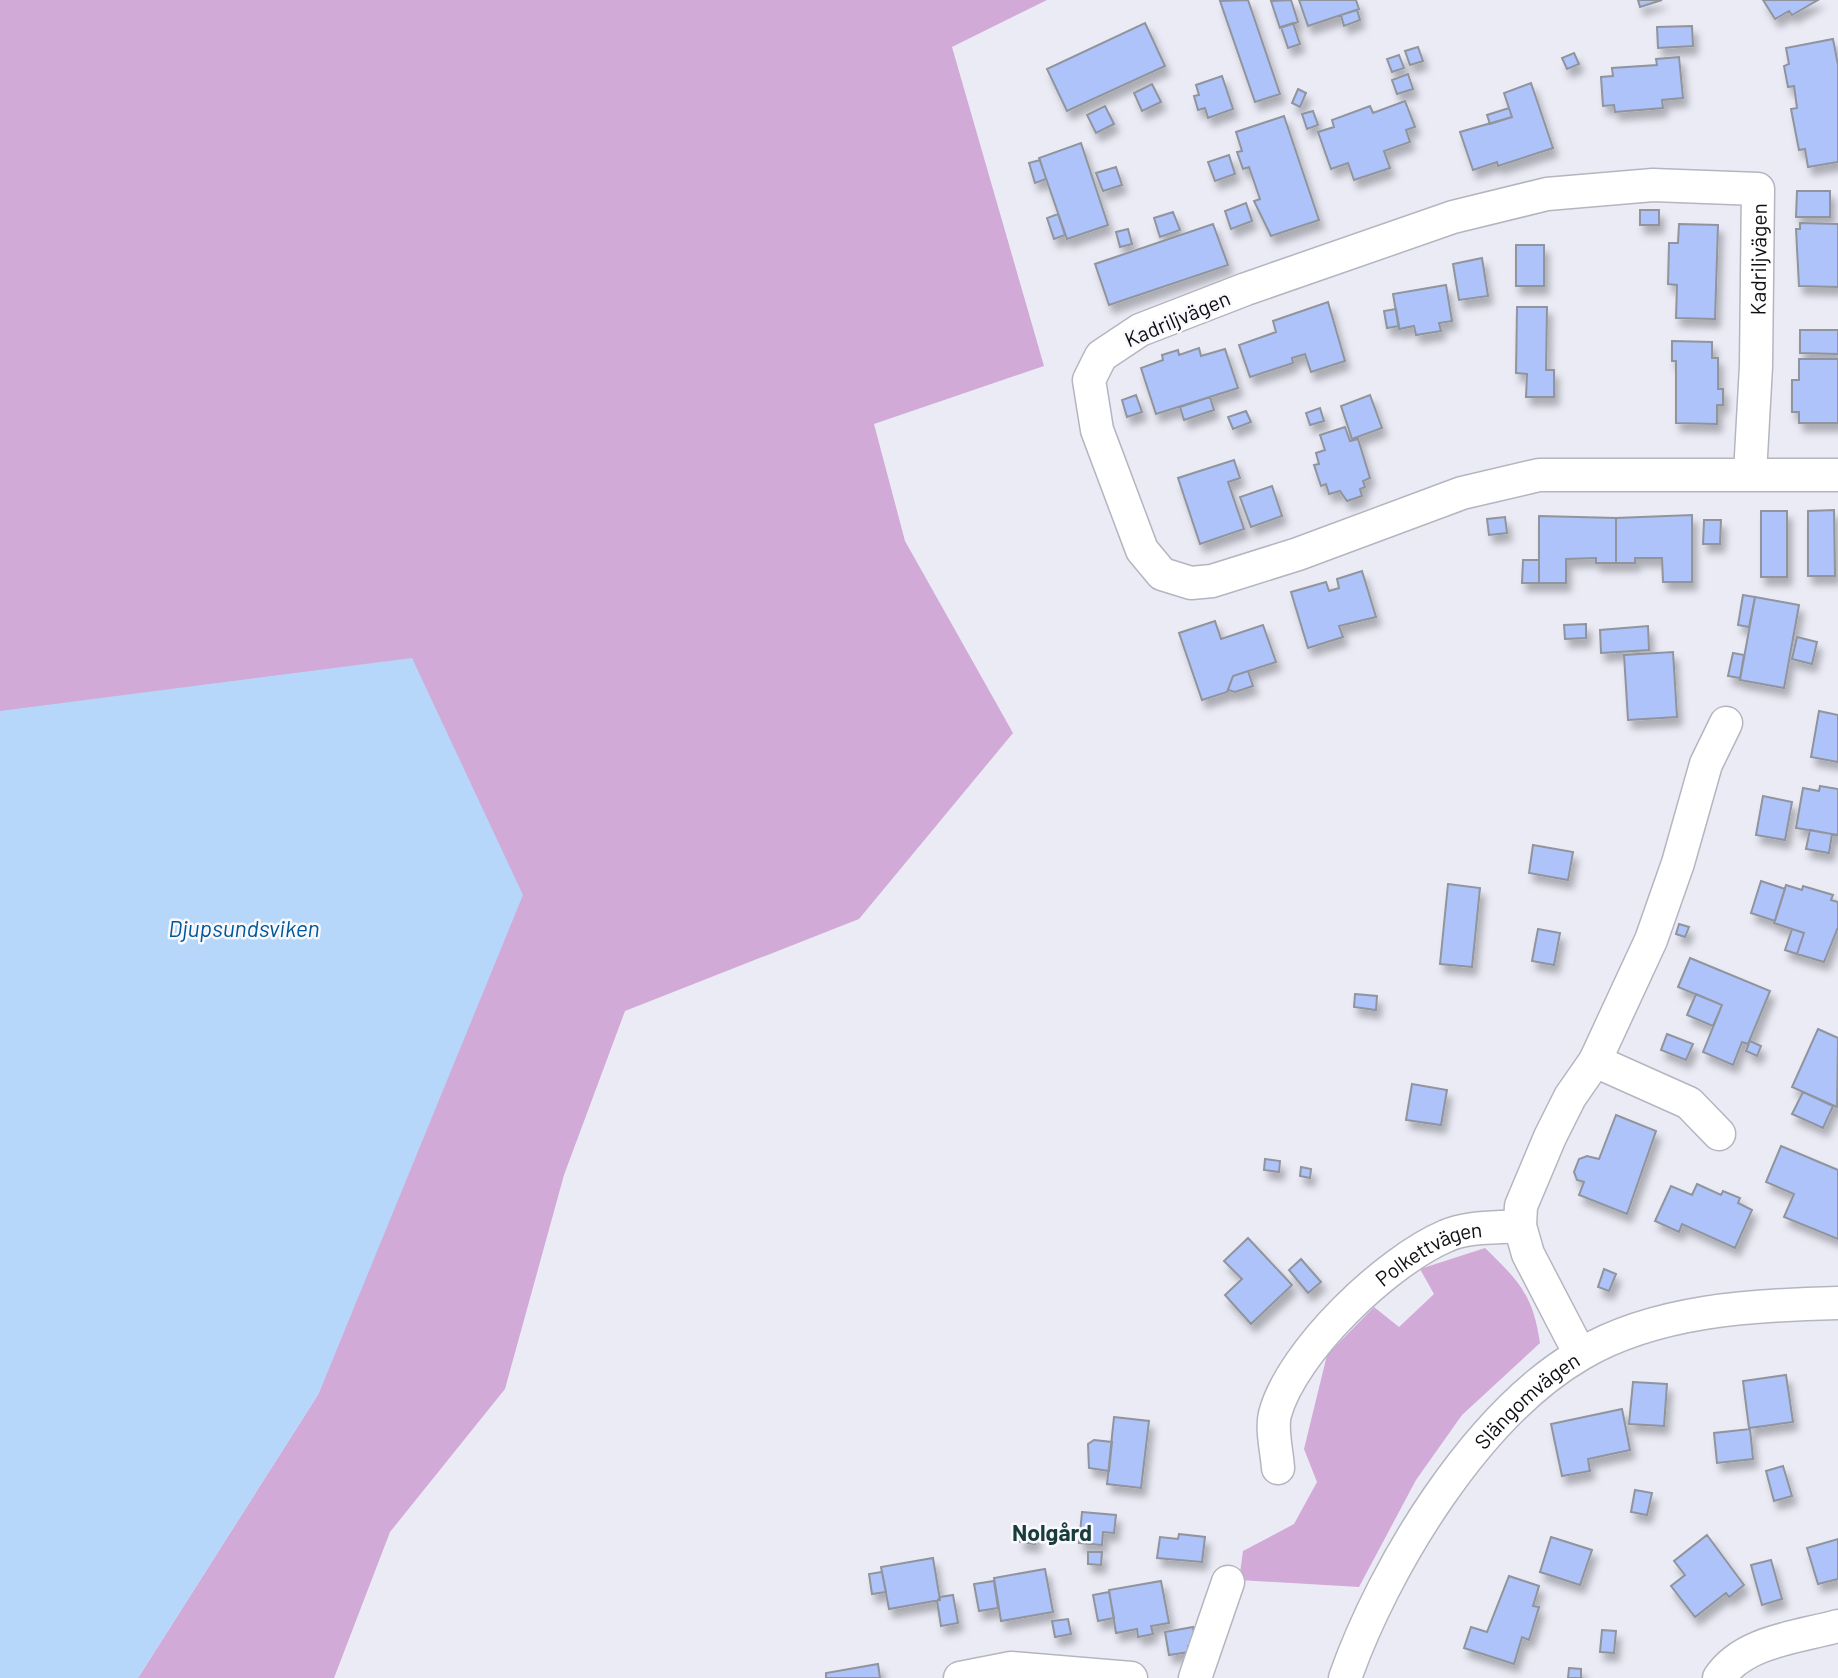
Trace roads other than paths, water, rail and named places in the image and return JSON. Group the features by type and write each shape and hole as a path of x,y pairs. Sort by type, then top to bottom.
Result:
{"street":[{"name":"Kadriljvägen","path":"1750,474 1756,366 1758,189 1653,185 1583,189 1453,217 1381,245 1246,289 1140,330 1101,356 1089,380 1097,430 1142,550 1162,574 1191,583 1212,581 1298,554 1462,493 1539,475 1838,475"},
{"path":"1580,1354 1528,1254 1520,1226 1521,1206 1550,1137 1570,1097 1595,1061 1651,940 1678,863 1706,764 1726,723"},
{"path":"1595,1061 1689,1103 1720,1134"},
{"name":"Polkettvägen","path":"1278,1468 1274,1416 1294,1374 1331,1326 1392,1268 1447,1235 1520,1226"},
{"name":"Slängomvägen","path":"1345,1678 1362,1628 1427,1513 1457,1471 1509,1409 1580,1354 1631,1332 1678,1318 1740,1309 1838,1303"},
{"path":"1195,1678 1228,1582"},
{"path":"1719,1678 1740,1656 1770,1644 1838,1626"},
{"path":"960,1678 1011,1668 1131,1678"}],"water":[{"name":"Djupsundsviken","path":"412,658 523,895 319,1393 138,1678 0,1678 0,711"}],"district":[{"name":"Nolgård","path":"1052,1532"}]}
